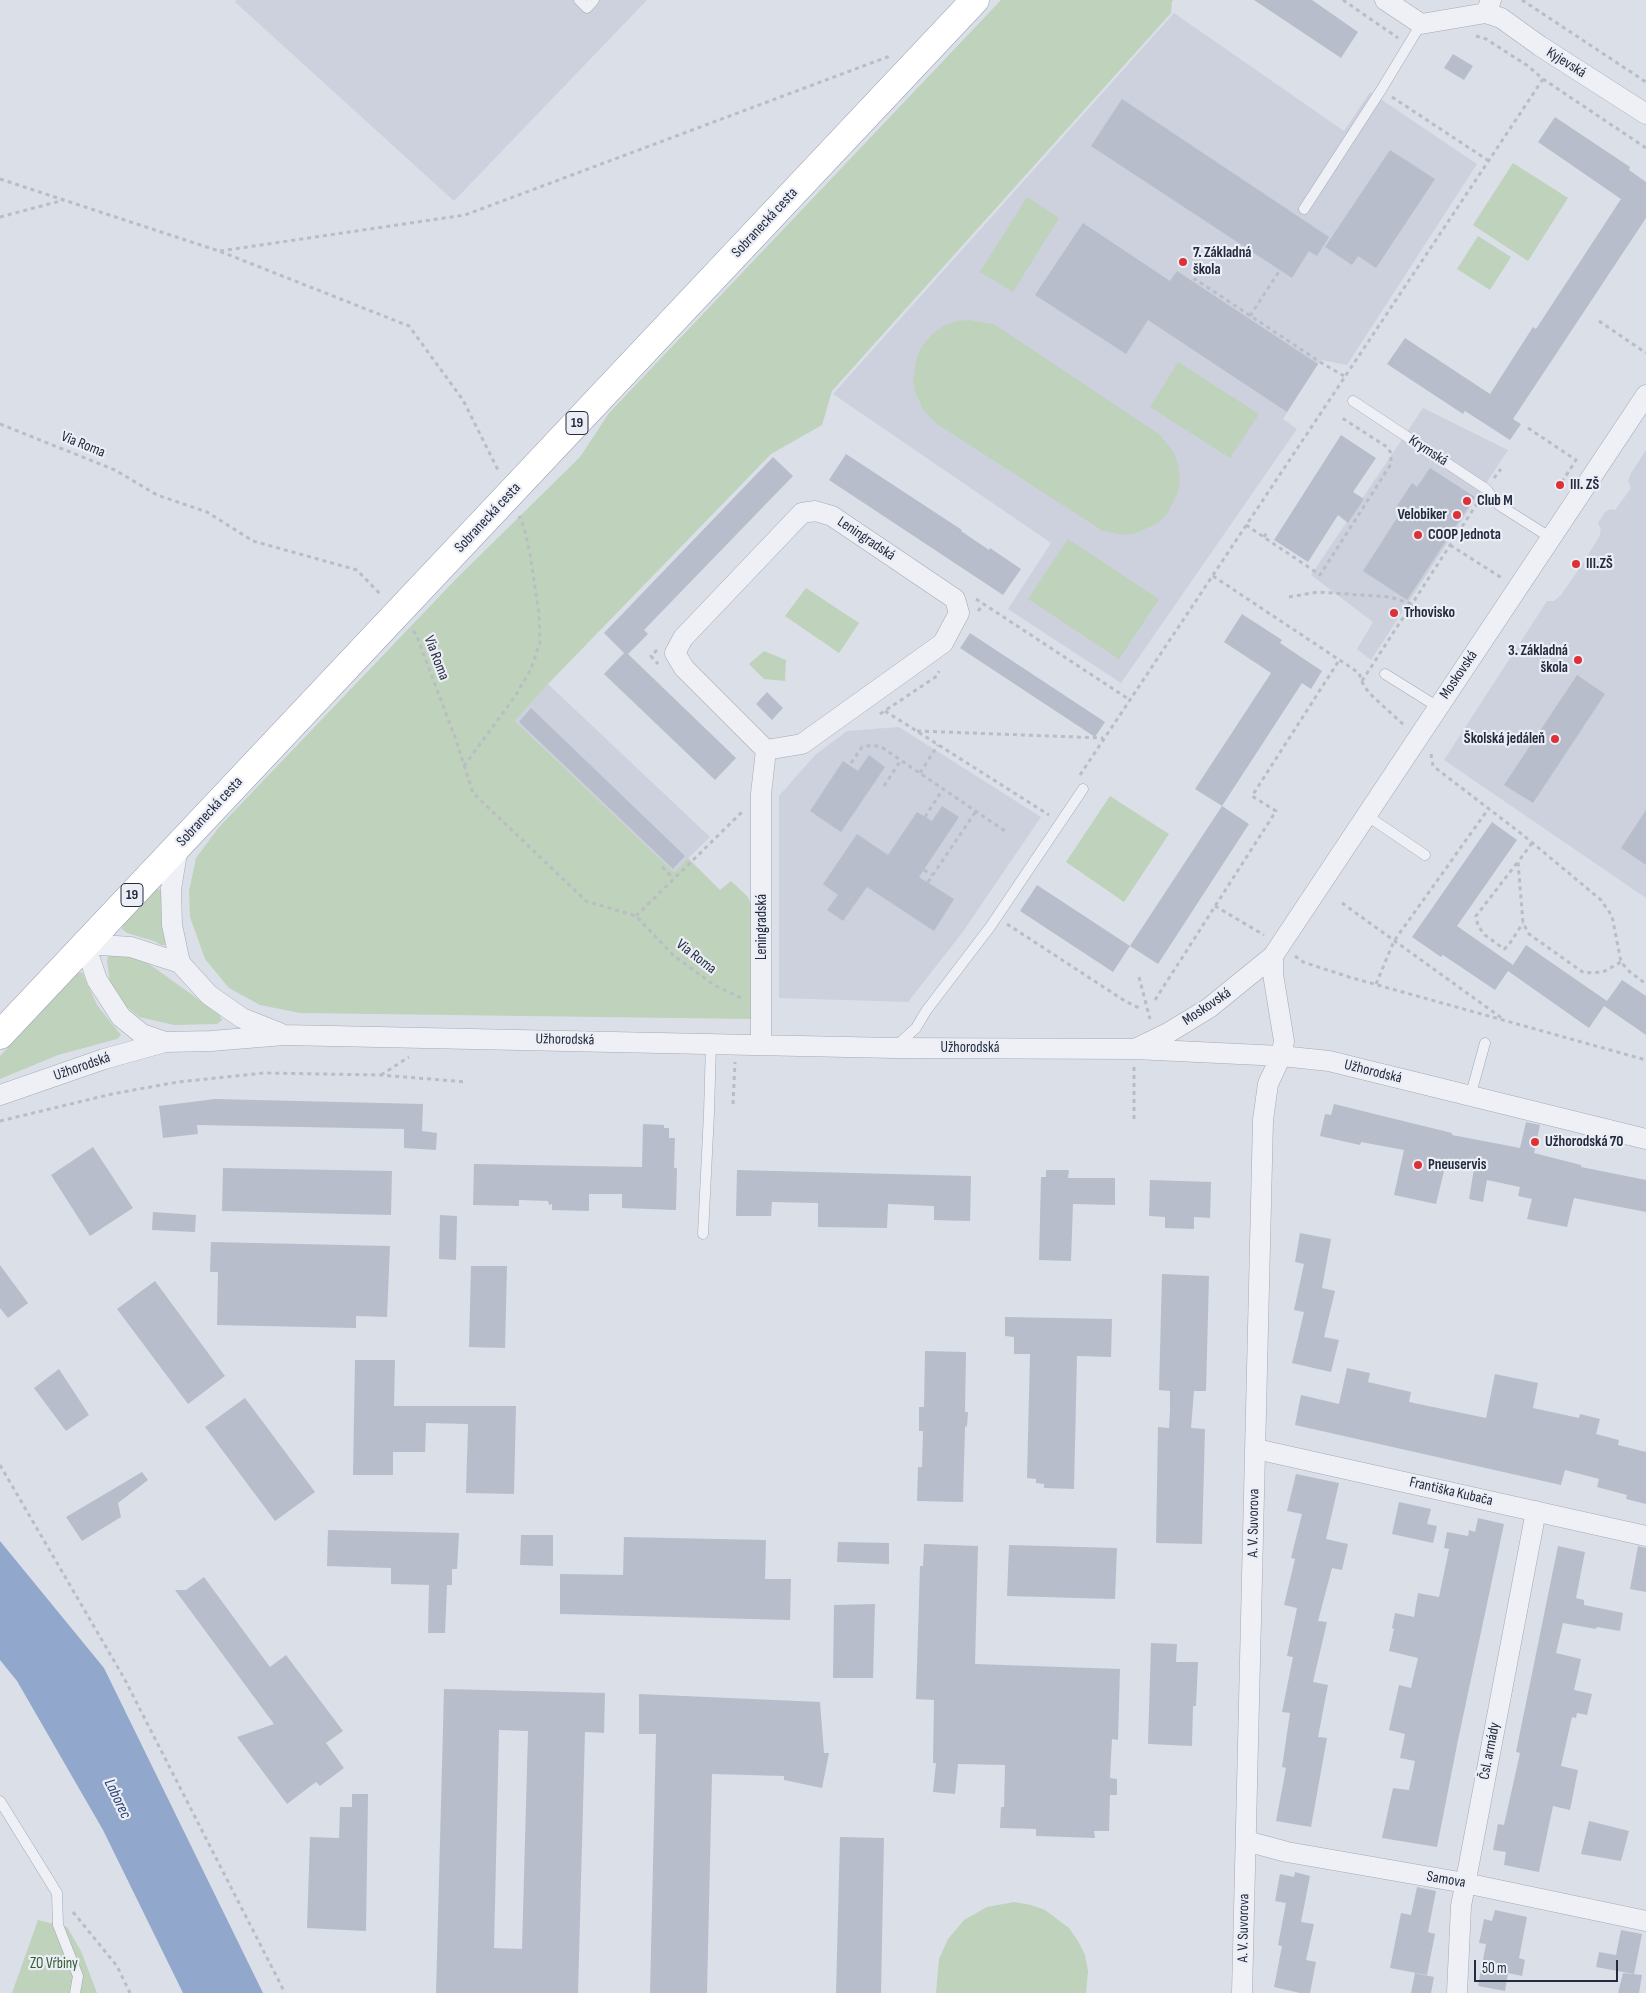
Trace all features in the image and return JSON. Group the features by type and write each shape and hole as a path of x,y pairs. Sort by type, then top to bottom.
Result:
{"main road":[{"name":"Sobranecká cesta","path":"0,1035 975,0"}],"street":[{"path":"1385,0 1421,24"},
{"name":"Kyjevská","path":"1421,24 1489,6 1500,18 1540,46 1646,114"},
{"name":"Moskovská","path":"1135,1049 1168,1033 1209,1008 1271,947 1366,815 1646,395"},
{"name":"Leningradská","path":"815,511 832,516 955,599 959,613 943,643 818,733 802,744 766,750 684,668 675,653 683,638 802,513 815,511"},
{"name":"Leningradská","path":"761,1044 761,794 766,750"},
{"path":"178,846 171,889 172,925 180,963"},
{"name":"Užhorodská","path":"165,1042 142,1034 121,1018 97,980 85,944 131,947 180,963 209,995 242,1018 284,1035"},
{"path":"1271,947 1273,974 1284,1041 1281,1056"},
{"name":"Užhorodská","path":"0,1095 104,1059 165,1042 211,1041 284,1035 894,1048 1135,1049 1281,1056 1329,1061 1646,1139"},
{"name":"A. V. Suvorova","path":"1242,1993 1263,1120 1268,1084 1281,1056"},
{"name":"Františka Kubača","path":"1256,1449 1646,1536"},
{"name":"Čsl. armády","path":"1458,1993 1460,1906 1536,1511"},
{"name":"Samova","path":"1246,1841 1287,1852 1465,1883 1646,1920"}],"lane":[{"path":"579,0 587,8 594,0"},
{"path":"1304,210 1421,24"},
{"name":"Krymská","path":"1353,402 1486,489 1499,505 1551,538"},
{"path":"1385,674 1438,707"},
{"path":"894,1048 916,1028 926,1011 996,917 1083,788"},
{"path":"1366,815 1425,855"},
{"path":"703,1234 709,1113 710,1043"},
{"path":"1470,1097 1485,1043"},
{"path":"0,1801 57,1893 58,1925 78,1976 75,1993"}],"path":[{"path":"1343,0 1408,44"},
{"path":"1522,0 1646,82"},
{"path":"1471,36 1479,36 1486,39 1646,148"},
{"path":"219,251 464,215 893,55"},
{"path":"1543,79 1212,576 1359,673 1369,693 1431,754 1433,766 1489,808 1601,900 1612,916 1621,962 1630,972 1646,984"},
{"path":"1381,90 1489,161"},
{"path":"0,179 219,251 409,326 463,400 510,494 524,527 539,613 540,642 531,669 516,696 464,766"},
{"path":"0,217 64,200"},
{"path":"1250,316 1280,270"},
{"path":"1181,301 1195,279 1344,376"},
{"path":"1599,321 1646,353"},
{"path":"1246,525 1320,574 1390,464 1391,453 1387,446 1342,418"},
{"name":"Via Roma","path":"0,424 115,470 157,496 206,512 253,541 358,570 416,634 473,793 586,901 636,916 673,955 714,985 762,1007"},
{"path":"1528,428 1576,460 1560,485"},
{"path":"1362,682 1486,489 1502,469"},
{"path":"1264,537 1268,531"},
{"path":"1450,545 1506,581"},
{"path":"1289,597 1318,592 1390,597 1412,604"},
{"path":"976,599 1130,700"},
{"path":"974,615 984,604"},
{"path":"658,650 651,656 664,670"},
{"path":"1155,1000 1276,811 1252,796 1340,659"},
{"path":"877,716 937,676 941,668"},
{"path":"885,711 1051,817"},
{"path":"916,731 1104,738"},
{"path":"851,762 862,747 873,745 883,748 1008,833"},
{"path":"920,773 938,745"},
{"path":"884,786 901,760"},
{"path":"925,816 943,789"},
{"path":"636,916 761,794"},
{"path":"1376,984 1394,941 1489,808"},
{"path":"928,882 976,811"},
{"path":"1523,923 1504,949 1485,935 1478,926 1476,916 1532,843"},
{"path":"1518,862 1523,923 1529,934 1584,973 1604,972 1621,962"},
{"path":"662,867 673,878"},
{"path":"924,870 932,875"},
{"path":"1342,903 1506,1022"},
{"path":"1215,906 1271,947"},
{"path":"996,917 1125,1001 1139,1008"},
{"path":"1294,956 1304,962 1376,984 1646,1060"},
{"path":"1139,977 1146,1004"},
{"path":"733,1104 736,1057"},
{"path":"0,1121 112,1094 178,1082 264,1073 380,1075 467,1082"},
{"path":"0,1465 124,1678 285,1993"},
{"path":"57,1893 117,1966 130,1993"}],"shaded area":[{"path":"237,0 647,0 454,201 235,2"},
{"name":"7. Základná škola","path":"1174,13 1344,131 1370,92 1477,164 1347,365 1322,360 1318,364 1283,419 1297,429 1121,683 1008,609 1051,543 833,394"},
{"path":"1423,408 1508,450 1371,660 1357,649 1373,622 1311,575"},
{"name":"3. Základná škola","path":"1646,450 1646,898 1444,760 1547,601 1554,601 1561,595 1581,566 1599,537 1601,530 1598,523 1605,512 1611,509 1615,510 1631,488 1628,481 1631,473"},
{"path":"548,684 710,837 674,872 515,721"},
{"path":"899,727 1041,817 962,933 908,1002 779,998 779,796 815,755 847,731"}],"green space":[{"path":"1001,0 1174,0 1172,1 1171,13 832,391 822,425 771,454 548,684 515,721 674,872 688,858 720,890 731,881 748,897 752,908 751,1019 300,1013 260,1005 229,988 205,959 190,917 189,891 196,858 219,827 456,579 580,457 609,413"},
{"path":"1513,163 1568,198 1528,261 1473,225"},
{"path":"1027,197 1059,218 1013,292 980,272"},
{"path":"1478,236 1511,257 1490,290 1457,269"},
{"path":"969,320 993,324 1003,330 1160,435 1174,453 1180,478 1178,493 1167,514 1158,523 1136,533 1125,535 1103,531 937,424 924,411 915,392 913,380 917,356 932,334 956,321"},
{"path":"1178,362 1259,414 1230,458 1150,407"},
{"path":"1068,539 1159,599 1119,659 1028,599"},
{"path":"806,588 859,623 839,653 785,616"},
{"path":"764,651 786,660 785,681 764,679 749,664"},
{"path":"1110,796 1169,834 1124,902 1066,862"},
{"path":"160,889 166,945 127,933 122,929 123,925 156,890"},
{"path":"116,954 136,958 149,964 219,1014 222,1020 217,1024 174,1025 139,1017 123,1004 110,982 108,956"},
{"path":"82,972 97,1005 121,1035 117,1039 58,1055 0,1079 0,1056 77,974"},
{"path":"1014,1902 1045,1910 1069,1928 1085,1955 1088,1971 1086,1993 936,1993 939,1959 948,1939 964,1920 987,1907"},
{"name":"ZO Vŕbiny","path":"38,1920 67,1927 81,1951 97,1993 12,1993"}],"water":[{"name":"Laborec","path":"0,1541 104,1668 263,1993 183,1993 103,1830 17,1681 0,1660"}],"building":[{"path":"1254,0 1312,0 1358,32 1341,58"},
{"path":"1453,54 1473,66 1464,80 1444,68"},
{"path":"1122,99 1329,237 1317,256 1309,251 1292,278 1091,146"},
{"path":"1555,117 1630,167 1629,170 1646,182 1646,218 1513,419 1521,424 1510,440 1465,411 1463,414 1387,364 1405,338 1490,394 1533,327 1536,329 1621,199 1538,142"},
{"path":"1390,150 1435,179 1376,268 1358,256 1352,265 1325,247"},
{"path":"1083,223 1170,281 1177,271 1318,364 1287,412 1148,320 1126,354 1035,295"},
{"path":"1341,435 1376,458 1353,492 1364,499 1348,523 1338,515 1308,562 1274,540"},
{"path":"846,454 962,530 989,550 990,548 1021,569 1003,595 829,480"},
{"path":"773,457 793,476 644,630 648,634 628,654 736,758 715,780 604,674 624,653 604,633"},
{"name":"COOP Jednota","path":"1430,468 1475,497 1407,600 1363,571 1401,512 1395,509 1412,483 1417,487"},
{"path":"1242,614 1282,640 1280,643 1322,671 1311,689 1302,683 1222,806 1195,789 1271,673 1224,642"},
{"path":"970,633 1105,722 1095,737 960,648"},
{"name":"Školská jedáleň","path":"1577,675 1605,694 1533,803 1504,785"},
{"path":"767,692 783,708 772,720 756,704"},
{"path":"531,708 685,856 673,869 519,722"},
{"path":"869,755 885,767 841,832 810,811 843,761 858,771"},
{"path":"942,806 959,817 919,877 954,899 934,931 867,887 843,921 827,910 838,895 823,884 857,834 888,855 917,812 932,821"},
{"path":"1222,806 1249,824 1158,964 1130,946"},
{"path":"1646,810 1646,865 1621,848"},
{"path":"1492,822 1517,840 1457,926 1513,965 1526,945 1607,1001 1622,980 1646,996 1646,1035 1604,1006 1589,1028 1508,971 1495,990 1443,955 1441,957 1412,937"},
{"path":"1037,885 1130,946 1113,972 1020,911"},
{"path":"215,1099 423,1104 422,1131 437,1133 436,1150 404,1148 404,1129 197,1125 198,1134 163,1138 159,1106"},
{"path":"1334,1104 1452,1133 1452,1135 1520,1148 1526,1122 1540,1125 1534,1153 1581,1165 1581,1167 1646,1180 1646,1212 1574,1198 1567,1227 1527,1219 1532,1199 1518,1196 1520,1187 1487,1180 1483,1202 1469,1199 1474,1169 1446,1163 1436,1204 1394,1195 1404,1150 1361,1142 1360,1145 1320,1136 1325,1114 1331,1115"},
{"path":"643,1124 664,1125 664,1128 669,1128 669,1138 675,1138 674,1168 677,1168 676,1210 622,1208 622,1194 589,1194 589,1211 552,1210 552,1204 549,1205 548,1201 519,1200 519,1206 473,1205 474,1164 642,1167"},
{"path":"93,1147 133,1208 90,1236 51,1175"},
{"path":"223,1168 392,1171 391,1215 222,1211"},
{"path":"737,1170 971,1176 970,1221 934,1220 934,1206 888,1204 887,1228 818,1227 818,1203 772,1202 771,1216 736,1216"},
{"path":"1046,1170 1069,1170 1068,1178 1115,1178 1115,1205 1073,1204 1071,1261 1039,1260 1041,1177 1046,1177"},
{"path":"1150,1180 1211,1182 1210,1218 1194,1217 1194,1229 1165,1228 1165,1217 1149,1216"},
{"path":"153,1212 196,1215 195,1232 152,1230"},
{"path":"440,1215 457,1216 456,1260 439,1259"},
{"path":"1300,1233 1331,1239 1322,1288 1335,1291 1324,1337 1339,1340 1331,1372 1292,1363 1304,1312 1294,1310 1304,1264 1295,1262"},
{"path":"211,1242 390,1246 387,1317 356,1316 356,1328 217,1325 218,1272 210,1272"},
{"path":"0,1265 28,1303 8,1318 0,1308"},
{"path":"471,1266 507,1266 505,1348 469,1347"},
{"path":"1162,1274 1209,1276 1206,1391 1194,1391 1191,1428 1205,1429 1202,1544 1156,1543 1158,1427 1169,1428 1170,1411 1170,1391 1159,1390"},
{"path":"155,1281 225,1376 188,1404 117,1309"},
{"path":"1005,1317 1112,1319 1111,1357 1077,1356 1074,1489 1044,1488 1044,1484 1036,1483 1036,1479 1027,1478 1030,1354 1014,1354 1014,1337 1005,1336"},
{"path":"925,1351 966,1352 965,1412 968,1412 967,1426 965,1427 963,1502 917,1501 918,1467 922,1467 923,1431 919,1431 919,1407 924,1407"},
{"path":"355,1360 395,1360 394,1406 516,1406 514,1494 466,1493 468,1424 426,1423 425,1452 393,1452 393,1475 353,1475"},
{"path":"1347,1368 1370,1373 1368,1382 1411,1392 1409,1402 1486,1418 1495,1374 1538,1383 1533,1408 1579,1418 1580,1414 1600,1419 1596,1434 1619,1440 1618,1445 1646,1452 1646,1504 1626,1499 1627,1495 1597,1487 1599,1479 1565,1470 1561,1485 1295,1425 1301,1395 1339,1404"},
{"path":"59,1369 89,1415 66,1431 34,1388"},
{"path":"245,1398 315,1492 275,1521 205,1427"},
{"path":"142,1472 148,1480 118,1503 121,1517 82,1541 66,1517"},
{"path":"1296,1474 1339,1483 1326,1539 1348,1544 1342,1570 1332,1568 1318,1621 1327,1622 1313,1682 1328,1685 1318,1737 1327,1738 1311,1827 1276,1821 1286,1768 1282,1767 1290,1713 1282,1712 1293,1657 1287,1656 1297,1608 1284,1605 1295,1559 1291,1558 1302,1514 1287,1511"},
{"path":"1399,1502 1431,1509 1427,1524 1437,1526 1433,1543 1392,1534"},
{"path":"1478,1518 1504,1524 1437,1847 1382,1838 1393,1788 1409,1790 1415,1761 1400,1758 1405,1734 1389,1730 1399,1685 1411,1688 1418,1658 1389,1651 1394,1629 1392,1628 1395,1613 1414,1617 1418,1593 1439,1597 1449,1549 1444,1548 1447,1532 1468,1536 1469,1530 1475,1532"},
{"path":"328,1530 459,1533 457,1569 452,1569 452,1585 447,1585 445,1633 428,1633 429,1585 391,1584 391,1568 327,1566"},
{"path":"521,1535 553,1535 553,1566 520,1565"},
{"path":"624,1537 766,1540 765,1579 791,1579 790,1620 560,1614 560,1574 623,1575"},
{"path":"838,1542 889,1543 889,1564 837,1562"},
{"path":"924,1544 978,1546 975,1664 1120,1669 1118,1740 1112,1739 1110,1778 1117,1779 1117,1795 1110,1795 1109,1831 1094,1831 1095,1838 1036,1836 1036,1829 1000,1828 1001,1807 1004,1807 1005,1765 958,1764 955,1794 933,1792 936,1763 933,1763 934,1700 916,1699 920,1566 923,1566"},
{"path":"1009,1545 1117,1548 1115,1599 1007,1596"},
{"path":"1558,1546 1585,1552 1576,1598 1584,1600 1584,1605 1623,1613 1620,1631 1563,1623 1556,1653 1581,1659 1574,1690 1592,1694 1587,1715 1577,1713 1576,1718 1572,1717 1561,1766 1578,1770 1570,1810 1553,1806 1539,1872 1504,1865 1506,1852 1493,1850 1498,1824 1504,1825 1520,1753 1516,1752"},
{"path":"1638,1546 1646,1548 1646,1592 1630,1589"},
{"path":"204,1577 270,1667 286,1655 343,1731 326,1743 344,1768 320,1786 316,1782 287,1804 237,1737 274,1724 175,1590 186,1590"},
{"path":"875,1604 873,1678 833,1678 834,1605"},
{"path":"1151,1643 1177,1644 1176,1662 1198,1662 1196,1706 1193,1706 1192,1746 1148,1744"},
{"path":"444,1689 605,1693 604,1733 585,1732 578,1993 436,1993","holes":["499,1730 528,1731 522,1949 494,1948"]},
{"path":"639,1694 820,1702 824,1753 829,1753 822,1788 784,1780 784,1776 712,1774 707,1993 650,1993 656,1734 639,1734"},
{"path":"352,1794 368,1794 366,1931 307,1928 310,1837 339,1838 340,1807 352,1807"},
{"path":"1589,1821 1629,1831 1621,1861 1581,1854"},
{"path":"840,1837 884,1838 881,1993 836,1993"},
{"path":"1295,1872 1310,1876 1301,1922 1314,1924 1306,1960 1316,1962 1310,1993 1300,1993 1274,1987 1282,1946 1278,1945 1286,1903 1275,1901 1280,1874 1294,1877"},
{"path":"1417,1887 1436,1891 1428,1932 1435,1934 1427,1975 1390,1968 1401,1913 1411,1915"},
{"path":"1495,1910 1527,1917 1519,1958 1525,1960 1522,1976 1508,1973 1505,1991 1478,1986 1486,1944 1479,1943 1484,1919 1492,1921"},
{"path":"1621,1930 1642,1934 1634,1974 1596,1967 1599,1952 1616,1955"},
{"path":"1415,1973 1434,1977 1431,1993 1411,1993"},
{"path":"1623,1973 1642,1975 1639,1993 1618,1993"}],"place":[{"name":"7. Základná škola","path":"1183,262"},
{"name":"III. ZŠ","path":"1560,485"},
{"name":"Club M","path":"1467,501"},
{"name":"Velobiker","path":"1457,515"},
{"name":"COOP Jednota","path":"1418,535"},
{"name":"III.ZŠ","path":"1576,564"},
{"name":"Trhovisko","path":"1394,613"},
{"name":"3. Základná škola","path":"1578,660"},
{"name":"Školská jedáleň","path":"1555,739"},
{"name":"Užhorodská 70","path":"1535,1142"},
{"name":"Pneuservis","path":"1418,1165"}]}
